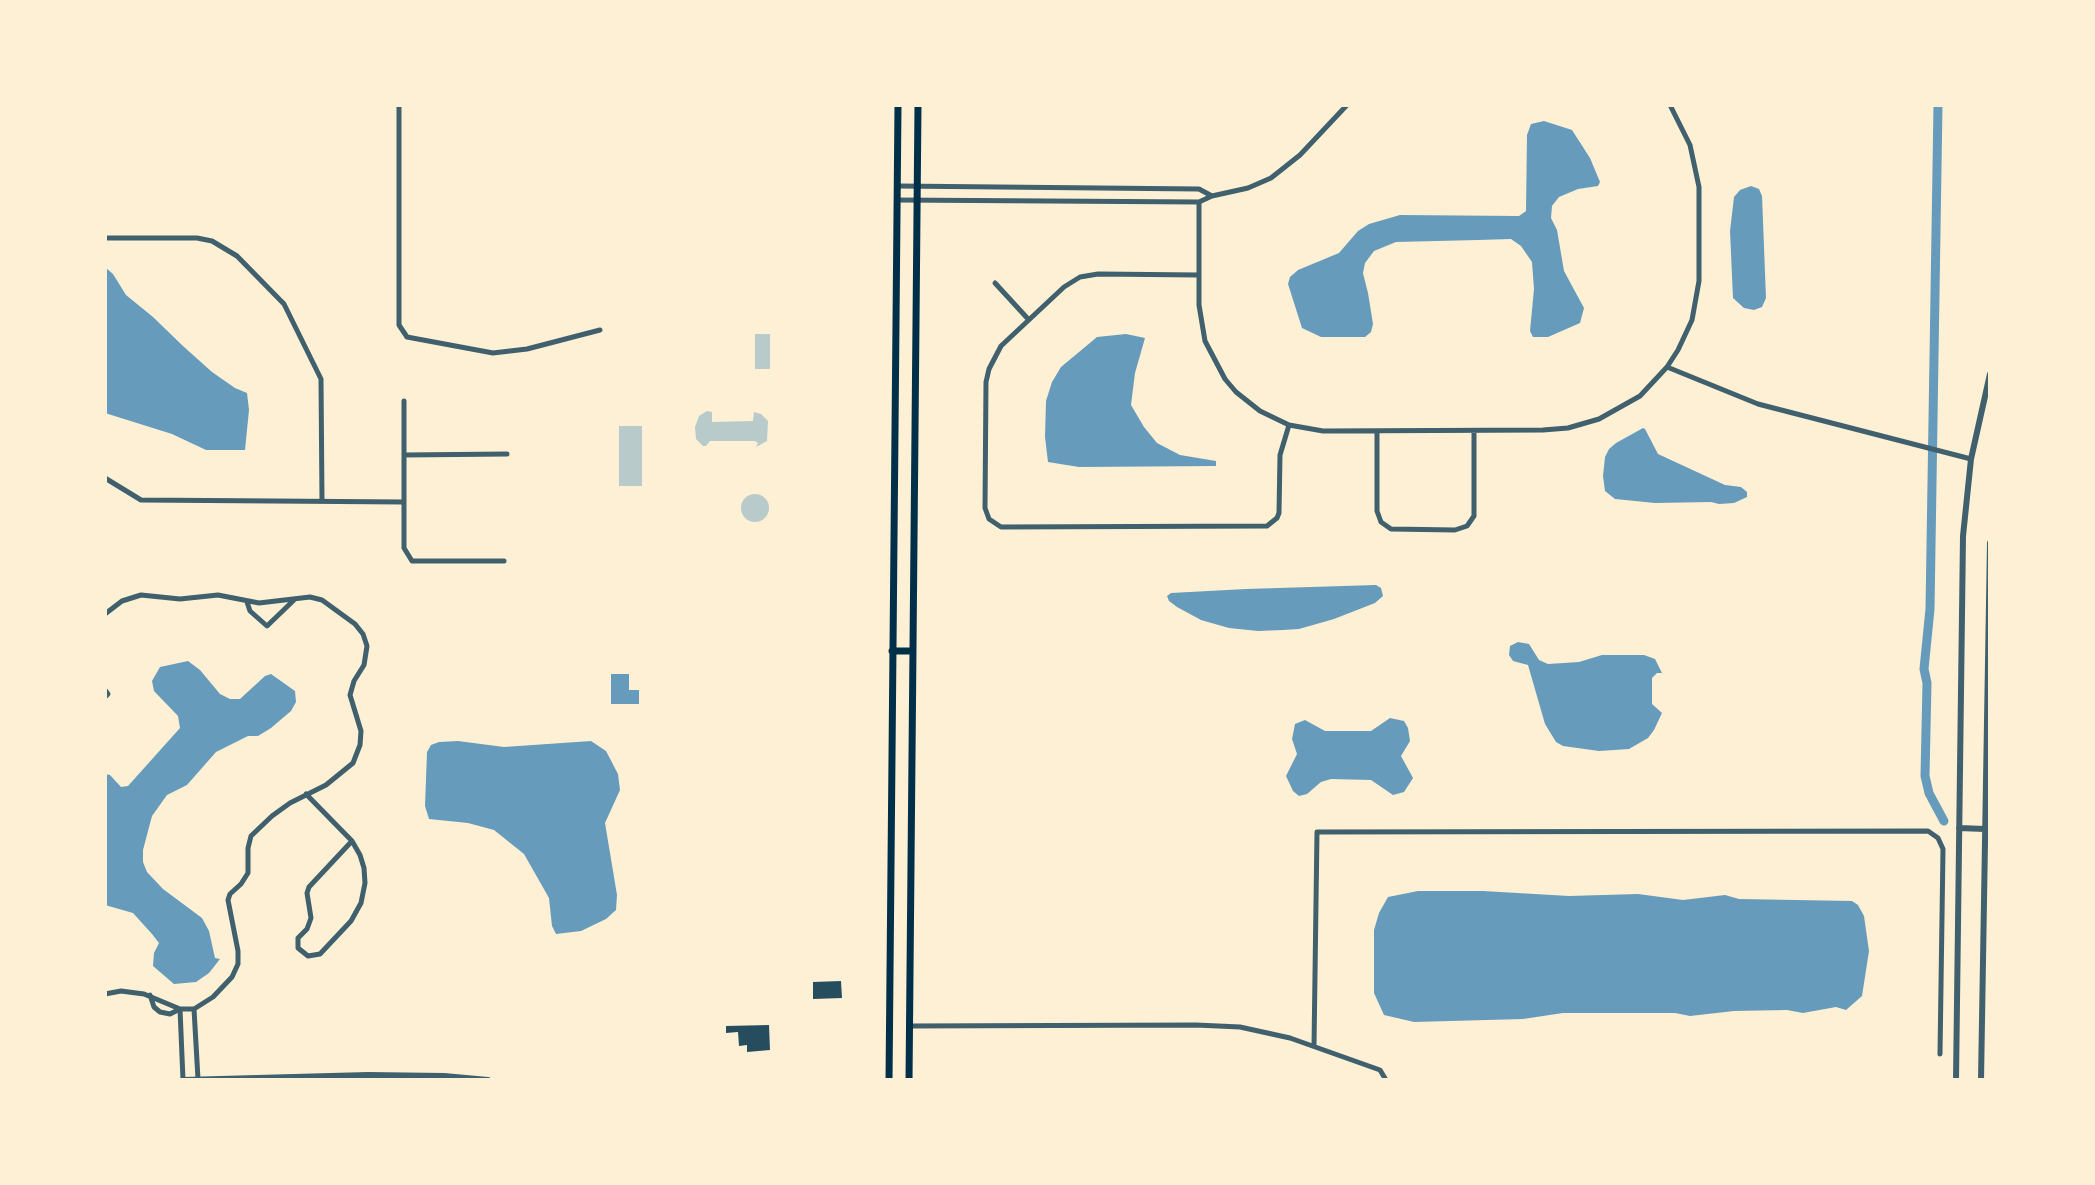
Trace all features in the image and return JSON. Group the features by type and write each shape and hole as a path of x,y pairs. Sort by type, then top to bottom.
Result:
{"main road":[{"path":"888,1080 898,105"},
{"path":"909,1080 919,105"},
{"path":"892,651 913,651"}],"street":[{"path":"399,105 398,325 407,337 493,354 527,349 600,330"},
{"path":"897,200 1199,202 1212,196 1248,188 1271,178 1300,155 1347,105"},
{"path":"1199,202 1201,323 1205,341 1218,368 1245,400 1260,411 1289,425 1323,431 1554,430 1590,422 1629,404 1667,367 1687,332 1696,301 1700,201 1696,166 1681,125 1670,105"},
{"path":"898,186 1199,190 1212,196"},
{"path":"105,238 197,238 212,241 237,256 284,304 321,379 322,501"},
{"path":"1199,275 1086,275 1069,283 1001,346 989,369 986,382 985,508 989,519 1000,527 1267,526 1279,513 1280,456 1289,425"},
{"path":"995,283 1029,320"},
{"path":"1667,367 1758,404 1970,459"},
{"path":"1956,1080 1963,536 1970,459 1990,374"},
{"path":"404,401 404,548 412,561 504,561"},
{"path":"1377,431 1377,511 1381,522 1391,529 1455,530 1467,526 1474,516 1474,431"},
{"path":"404,455 507,454"},
{"path":"105,478 141,500 404,502"},
{"path":"1981,1080 1990,543"},
{"path":"105,995 133,991 150,995 180,1009 194,1009 223,988 236,971 238,951 228,900 248,873 251,836 272,816 338,777 349,768 356,757 361,731 351,687 364,665 367,646 360,629 322,600 304,596 294,600 247,602 218,595 180,599 141,595 122,601 107,612"},
{"path":"247,602 250,611 267,626 294,600"},
{"path":"105,690 108,694 105,697"},
{"path":"306,794 352,841 360,855 365,883 361,903 351,921 320,954 307,956 298,948 298,938 307,929 310,918 307,893 309,887 352,841"},
{"path":"1959,828 1985,829"},
{"path":"1314,1046 1317,832 1922,831 1933,834 1943,849 1940,1054"},
{"path":"150,995 154,1007 160,1012 170,1014 180,1009"},
{"path":"180,1009 183,1080 368,1075 444,1076 488,1080"},
{"path":"194,1009 198,1079"},
{"path":"910,1026 1215,1025 1265,1032 1314,1046 1380,1070 1387,1080"}],"shaded area":[{"path":"755,334 770,334 770,369 755,369"},
{"path":"707,411 712,412 712,422 753,421 754,412 761,414 768,421 767,441 756,447 758,443 755,441 710,441 703,446 696,439 695,427 699,416"},
{"path":"619,426 642,426 642,486 619,486"},
{"path":"755,494 765,498 769,508 765,518 755,522 745,518 741,508 745,498"}],"water":[{"path":"1544,121 1572,130 1590,158 1600,182 1598,186 1578,189 1559,197 1552,206 1551,218 1557,230 1564,271 1584,308 1580,323 1548,337 1533,337 1530,331 1534,289 1532,262 1521,246 1511,239 1396,242 1374,251 1365,263 1363,273 1373,324 1371,332 1365,337 1321,337 1302,328 1288,284 1290,277 1298,270 1339,253 1358,231 1369,224 1400,215 1519,216 1526,211 1527,135 1531,124"},
{"path":"1751,186 1759,189 1762,196 1766,298 1762,307 1754,310 1744,308 1733,298 1730,231 1734,197 1740,190"},
{"path":"105,267 113,274 126,295 212,372 247,393 249,410 245,450 206,450 172,434 105,413"},
{"path":"1126,334 1145,338 1135,373 1131,405 1144,427 1157,443 1180,455 1216,461 1216,466 1079,467 1048,462 1045,437 1046,401 1052,382 1061,367 1097,337"},
{"path":"1643,428 1658,454 1725,485 1741,487 1747,492 1747,497 1734,503 1719,504 1615,499 1605,491 1605,457 1616,443"},
{"path":"1376,585 1381,588 1383,596 1375,603 1334,619 1299,629 1283,630 1229,628 1201,620 1177,607 1167,596 1171,593 1246,589"},
{"path":"1518,642 1529,644 1539,660 1548,664 1579,662 1602,655 1644,655 1655,659 1662,673 1657,673 1652,678 1652,704 1662,713 1654,730 1648,738 1629,749 1599,751 1563,746 1556,742 1545,724 1528,665 1513,661 1509,655 1510,646"},
{"path":"188,661 200,670 220,694 230,699 240,699 265,676 271,674 295,691 296,702 291,711 271,728 258,736 248,736 216,752 187,785 167,795 152,816 143,850 143,862 147,872 163,889 202,918 209,931 215,958 220,959 209,973 196,982 174,984 153,966 154,953 159,943 152,934 133,913 105,905 105,774 110,775 121,787 128,786 180,728 178,716 154,691 152,681 160,667"},
{"path":"611,674 629,674 629,690 639,690 639,704 611,704"},
{"path":"1390,718 1404,721 1408,728 1410,741 1401,756 1413,778 1404,792 1393,795 1371,780 1331,779 1321,782 1307,794 1299,796 1293,791 1286,776 1297,754 1292,739 1295,724 1305,720 1325,731 1371,731"},
{"path":"458,741 504,747 591,741 606,751 618,774 620,790 605,823 617,895 616,910 606,919 581,931 556,934 552,926 549,898 524,854 494,830 468,823 429,819 425,806 427,752 431,745 439,742"},
{"path":"1418,891 1483,891 1569,896 1638,894 1683,900 1725,895 1739,899 1852,901 1858,905 1864,916 1869,951 1862,996 1846,1010 1836,1007 1803,1013 1787,1010 1734,1011 1690,1016 1675,1013 1563,1013 1523,1019 1414,1022 1384,1015 1374,993 1374,930 1388,897"}],"building":[{"path":"841,981 842,998 813,999 813,982"},
{"path":"769,1025 770,1050 747,1052 747,1045 739,1046 738,1032 726,1033 726,1026"}],"waterway":[{"path":"1938,105 1930,609 1924,669 1927,683 1925,776 1929,793 1944,821"}]}
